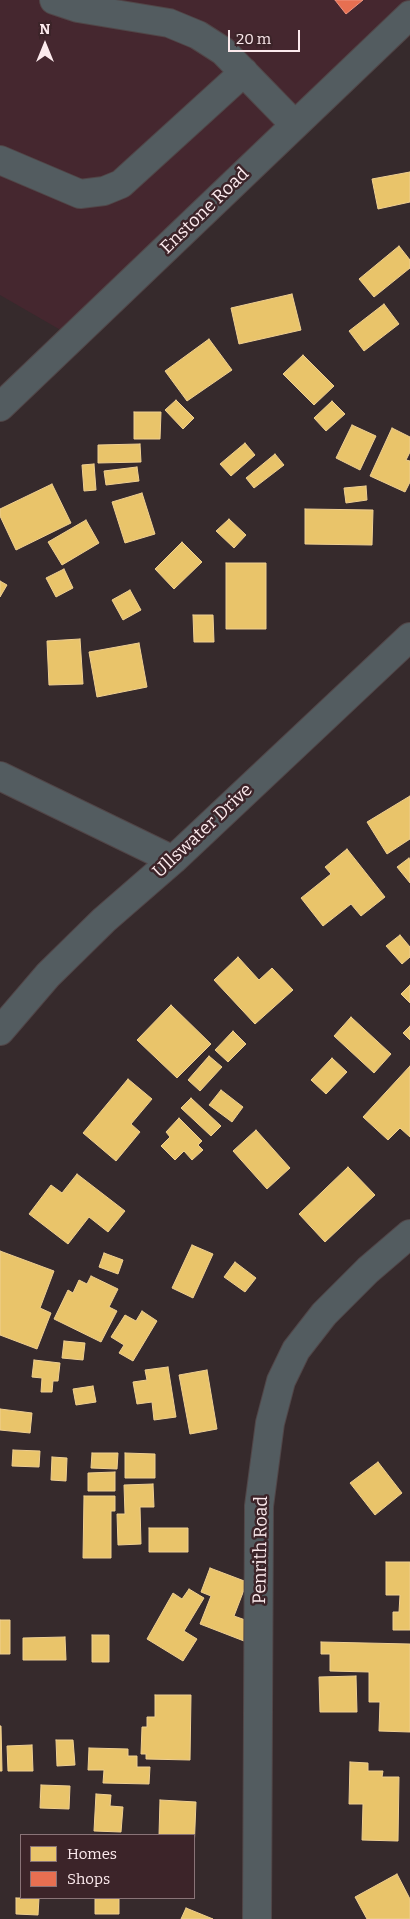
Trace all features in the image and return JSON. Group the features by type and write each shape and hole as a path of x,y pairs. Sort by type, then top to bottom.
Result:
{"street":[{"path":"54,0 78,8 170,23 198,35 223,51 295,125"},
{"name":"Enstone Road","path":"0,407 410,15"},
{"path":"0,160 80,194 104,191 121,184 244,72"},
{"name":"Ullswater Drive","path":"0,1031 48,975 104,920 173,860 410,636"},
{"path":"0,776 173,860"},
{"name":"Penrith Road","path":"257,1919 259,1506 270,1423 281,1381 296,1350 324,1314 368,1270 410,1234"}],"shaded area":[{"path":"0,0 410,0 410,2 64,332 0,295"}],"building: Homes":[{"path":"410,172 410,202 378,209 372,179"},
{"path":"399,246 410,260 410,268 374,297 359,279"},
{"path":"292,294 301,330 239,344 231,308"},
{"path":"384,304 399,324 364,351 349,331"},
{"path":"209,339 232,370 187,401 165,371"},
{"path":"303,355 334,386 314,405 283,374"},
{"path":"176,400 194,418 183,429 165,410"},
{"path":"332,401 345,414 326,431 314,418"},
{"path":"134,412 161,412 160,439 134,439"},
{"path":"352,425 376,436 360,470 336,458"},
{"path":"392,428 410,437 410,452 406,460 410,461 410,482 405,492 370,476"},
{"path":"245,443 255,455 231,476 220,464"},
{"path":"140,444 141,462 98,463 98,445"},
{"path":"275,454 284,465 254,488 246,478"},
{"path":"94,464 96,490 84,491 82,465"},
{"path":"137,467 139,481 106,485 104,471"},
{"path":"52,484 71,523 16,550 0,516 0,509"},
{"path":"366,486 367,500 346,503 344,488"},
{"path":"142,493 155,534 125,543 112,502"},
{"path":"305,509 373,510 372,545 305,544"},
{"path":"229,519 246,535 234,548 216,531"},
{"path":"86,520 99,543 62,565 48,542"},
{"path":"182,542 202,562 174,589 155,569"},
{"path":"226,563 266,563 266,629 226,629"},
{"path":"64,569 73,588 56,597 46,578"},
{"path":"0,581 7,585 0,597"},
{"path":"130,590 141,610 123,620 112,600"},
{"path":"193,615 213,615 214,642 194,642"},
{"path":"80,639 83,684 49,685 47,641"},
{"path":"139,643 147,687 97,697 89,652"},
{"path":"410,796 410,839 387,854 367,822"},
{"path":"347,849 385,897 361,916 351,904 323,926 301,898 331,874 325,867"},
{"path":"409,858 410,860 410,883 397,867"},
{"path":"400,935 410,947 410,957 402,964 386,946"},
{"path":"238,957 259,980 272,968 293,990 255,1024 214,980"},
{"path":"410,985 410,1003 401,994"},
{"path":"171,1005 211,1044 177,1078 137,1040"},
{"path":"351,1017 391,1054 374,1073 334,1036"},
{"path":"410,1026 410,1040 403,1033"},
{"path":"233,1031 246,1044 228,1062 215,1050"},
{"path":"209,1056 222,1067 200,1091 188,1080"},
{"path":"332,1058 347,1072 326,1094 311,1080"},
{"path":"410,1066 410,1137 400,1128 388,1140 363,1117"},
{"path":"128,1079 152,1099 131,1124 140,1132 116,1161 83,1133"},
{"path":"221,1090 243,1107 232,1122 209,1105"},
{"path":"191,1098 221,1126 211,1136 181,1108"},
{"path":"179,1118 202,1141 198,1145 203,1150 192,1160 184,1151 175,1160 161,1146 170,1137 166,1132"},
{"path":"256,1130 290,1168 267,1189 233,1151"},
{"path":"348,1167 375,1195 325,1242 299,1214"},
{"path":"77,1174 125,1211 108,1232 89,1217 68,1244 29,1214 51,1185 62,1193"},
{"path":"192,1245 213,1254 193,1298 172,1288"},
{"path":"0,1251 54,1271 40,1308 51,1313 37,1349 0,1335"},
{"path":"104,1253 123,1260 118,1274 99,1267"},
{"path":"235,1262 256,1278 245,1292 224,1277"},
{"path":"91,1276 118,1289 109,1307 117,1311 101,1342 54,1319 68,1290 73,1293 79,1280 87,1284"},
{"path":"142,1311 157,1321 133,1361 119,1353 124,1345 111,1337 125,1315 136,1321"},
{"path":"64,1341 85,1343 83,1360 62,1358"},
{"path":"34,1360 60,1363 58,1381 53,1381 52,1392 41,1392 42,1378 32,1377"},
{"path":"168,1367 176,1417 154,1420 152,1402 137,1404 133,1382 147,1380 145,1370"},
{"path":"207,1370 217,1429 190,1434 179,1375"},
{"path":"93,1386 96,1402 76,1405 73,1389"},
{"path":"0,1409 32,1413 30,1433 0,1430"},
{"path":"13,1450 40,1451 39,1467 12,1466"},
{"path":"92,1453 118,1453 117,1469 91,1468"},
{"path":"125,1453 155,1454 155,1478 125,1478"},
{"path":"52,1457 67,1458 66,1481 51,1480"},
{"path":"378,1462 402,1493 375,1515 350,1483"},
{"path":"115,1472 115,1491 88,1491 88,1473"},
{"path":"153,1484 154,1507 140,1507 141,1544 118,1545 117,1514 125,1514 124,1485"},
{"path":"84,1496 115,1496 115,1511 111,1511 111,1558 83,1558"},
{"path":"149,1528 188,1528 188,1552 149,1552"},
{"path":"386,1562 410,1562 410,1630 393,1630 393,1612 399,1612 400,1595 386,1595"},
{"path":"210,1568 247,1582 234,1616 251,1622 244,1641 200,1624 211,1596 201,1592"},
{"path":"189,1589 204,1598 184,1631 197,1639 183,1661 147,1639 173,1593 182,1599"},
{"path":"0,1620 10,1620 10,1654 0,1654"},
{"path":"92,1635 109,1635 109,1662 92,1662"},
{"path":"65,1637 66,1660 23,1660 23,1638"},
{"path":"321,1642 410,1644 410,1732 379,1731 380,1702 369,1702 369,1672 330,1671 330,1654 321,1654"},
{"path":"356,1676 357,1712 320,1712 319,1677"},
{"path":"155,1695 191,1695 190,1760 146,1759 146,1754 141,1754 142,1727 147,1727 147,1717 155,1717"},
{"path":"1,1726 2,1771 0,1771"},
{"path":"56,1740 73,1740 75,1765 57,1766"},
{"path":"32,1745 33,1771 8,1771 7,1746"},
{"path":"89,1748 128,1749 128,1756 137,1756 137,1767 150,1767 149,1784 103,1783 104,1770 88,1770"},
{"path":"350,1762 368,1763 368,1771 383,1771 382,1777 399,1777 398,1841 362,1840 363,1804 349,1804"},
{"path":"41,1785 70,1786 69,1809 40,1808"},
{"path":"96,1794 111,1795 110,1806 123,1807 121,1832 94,1831"},
{"path":"160,1800 196,1802 195,1834 159,1834"},
{"path":"397,1874 410,1899 410,1919 367,1919 355,1897"},
{"path":"16,1898 39,1899 38,1915 16,1914"},
{"path":"95,1899 119,1899 119,1914 95,1914"},
{"path":"186,1908 213,1919 181,1919"}],"building: Shops":[{"path":"335,0 363,0 346,14"}]}
